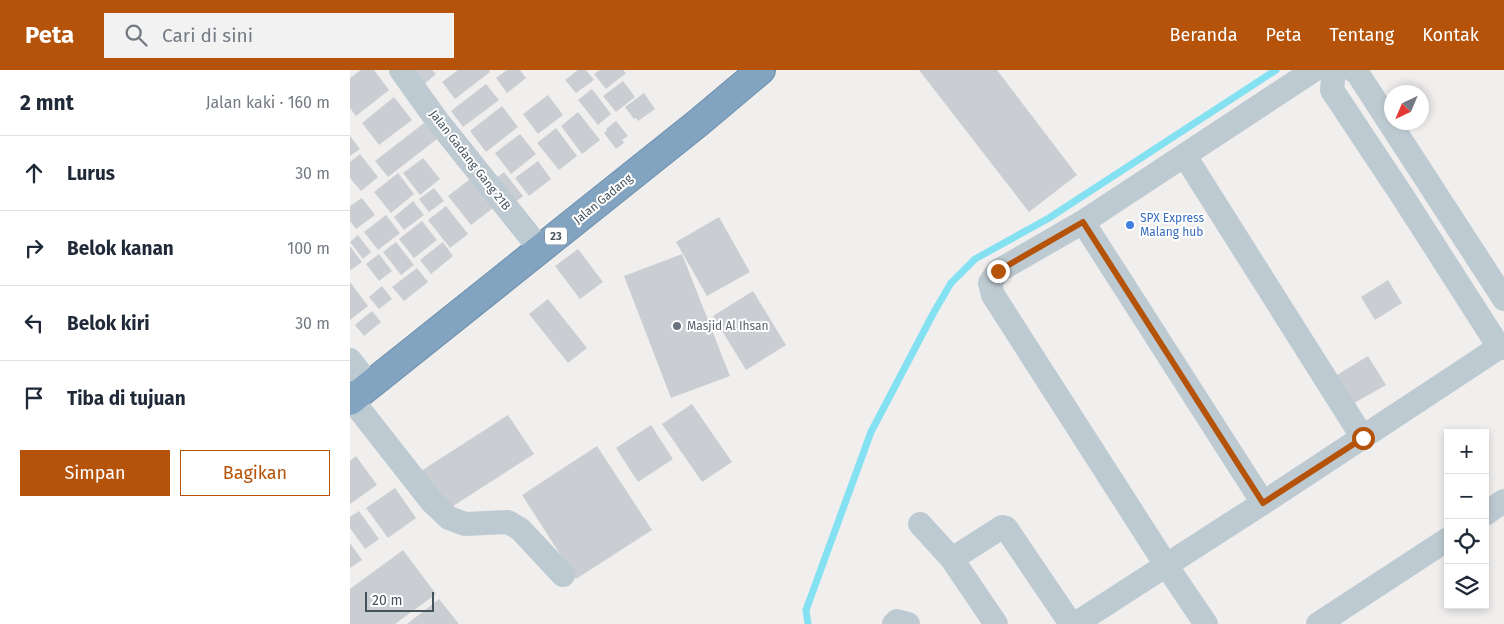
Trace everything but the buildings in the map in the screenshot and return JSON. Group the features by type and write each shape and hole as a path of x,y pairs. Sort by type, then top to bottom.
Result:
{"highway":[{"name":"Jalan Gadang","path":"357,396 698,123 761,70"}],"street":[{"name":"Jalan Gadang Gang 21B","path":"401,70 436,119 540,249"},
{"path":"1206,624 992,294 990,284 998,271 1083,222 1314,70"},
{"path":"1075,624 1502,347 1332,90 1334,70"},
{"path":"1353,70 1358,74 1504,299"},
{"path":"1185,156 1363,438"},
{"path":"1403,197 1427,182"},
{"path":"1083,222 1263,503"},
{"path":"350,360 357,396 432,502 449,518 465,524 508,522 520,529 563,574"},
{"path":"1489,511 1504,501"},
{"path":"920,524 952,559 996,624"},
{"path":"952,559 1002,527 1006,528 1071,624"},
{"path":"1318,624 1444,541"},
{"path":"894,624 897,621 908,624"}],"waterway":[{"path":"808,624 806,610 871,432 951,283 975,259 1049,218 1276,70"}],"place":[{"name":"SPX Express Malang hub","path":"1130,225"},
{"name":"Masjid Al Ihsan","path":"677,326"}],"route":[{"path":"998,271 1083,222 1263,503 1363,438"}]}
